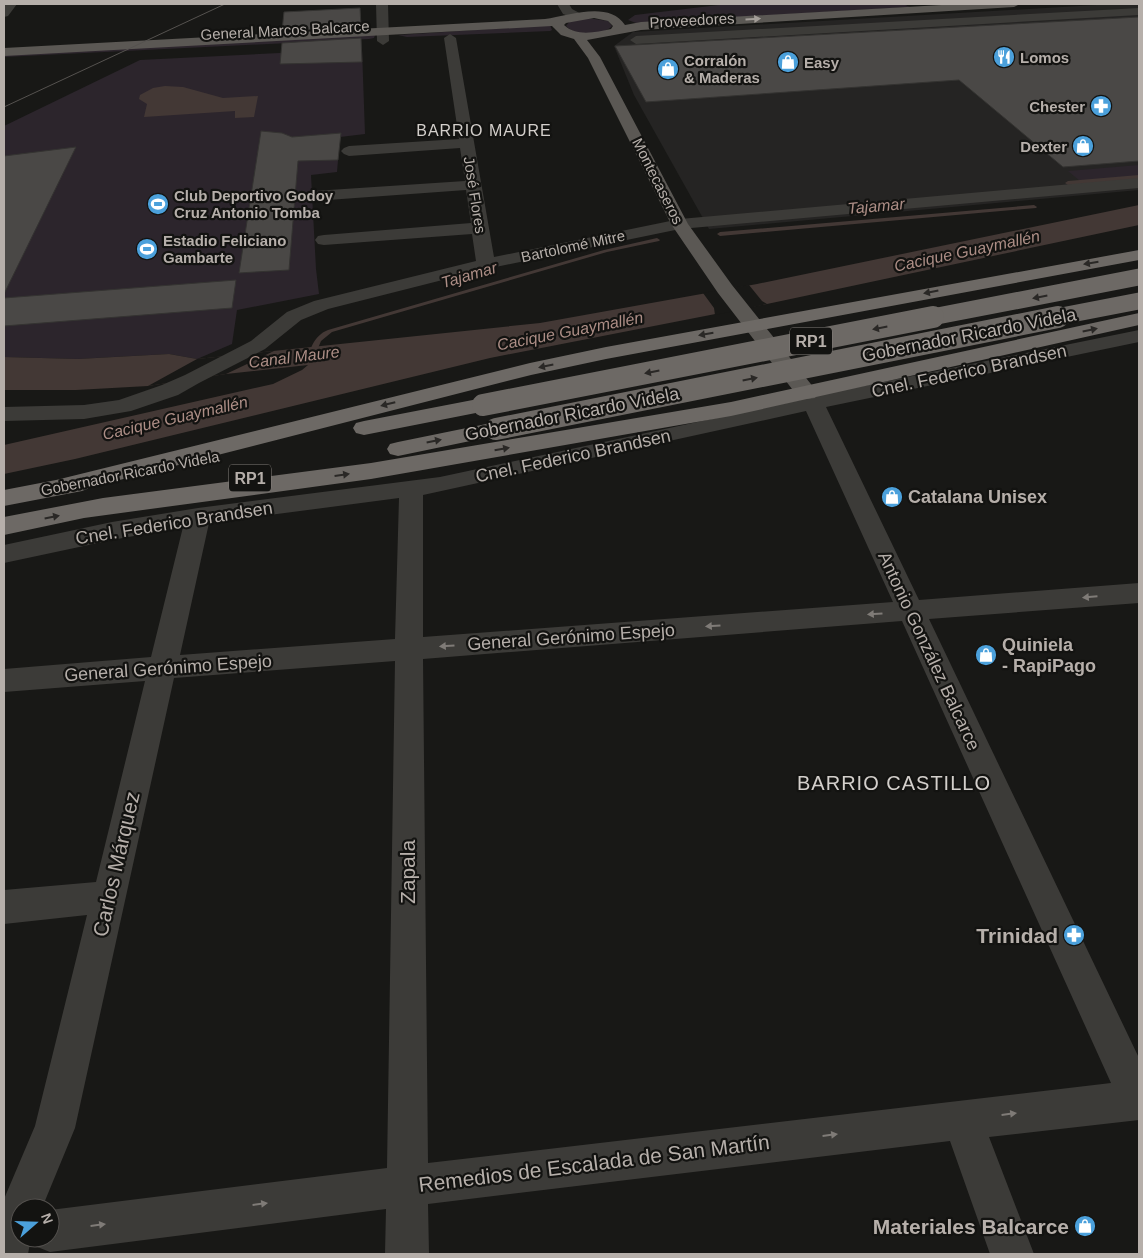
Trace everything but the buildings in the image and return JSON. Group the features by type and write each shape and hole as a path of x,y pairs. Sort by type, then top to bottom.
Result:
{"highway":[{"path":"63,486 530,370 606,353 738,306 1047,270 1139,255"},
{"name":"Gobernador Ricardo Videla","path":"4,498 1139,277"},
{"name":"Gobernador Ricardo Videla","path":"4,526 496,430 1139,301"},
{"path":"85,510 381,470 731,409 811,398 1139,332"}],"main road":[{"path":"908,4 932,8"},
{"path":"615,31 641,26 1014,4"},
{"path":"597,16 623,12"},
{"name":"General Marcos Balcarce","path":"4,60 383,37 560,22 579,16 597,16"},
{"path":"594,57 597,43 615,31 619,25 616,21 597,16"},
{"name":"Montecaseros","path":"560,22 560,29 572,34 594,57 680,224 738,306"},
{"name":"General Marcos Balcarce","path":"4,52 383,37 450,38 572,34 597,36 615,31"},
{"name":"Antonio González Balcarce","path":"738,306 811,398"}],"street":[{"path":"4,13 11,4"},
{"path":"382,4 383,37"},
{"path":"563,4 567,10 579,16"},
{"name":"Proveedores","path":"636,40 1139,11"},
{"name":"José Flores","path":"450,38 486,264"},
{"path":"349,151 466,143"},
{"name":"Bartolomé Mitre","path":"4,414 107,410 145,399 192,379 270,337 294,316 321,304 486,264 680,224 1139,183"},
{"path":"314,196 473,185"},
{"path":"324,240 480,228"},
{"name":"Cnel. Federico Brandsen","path":"4,554 112,531 198,516 440,485 811,398"},
{"name":"Antonio González Balcarce","path":"811,398 1139,1099"},
{"name":"Zapala","path":"407,1254 411,490"},
{"name":"Carlos Márquez","path":"26,1198 55,1128 198,516"},
{"name":"General Gerónimo Espejo","path":"4,680 1139,593"},
{"path":"4,907 108,897"},
{"name":"Remedios de Escalada de San Martín","path":"60,1230 406,1186 1139,1099"},
{"path":"962,1120 1012,1254"}],"shaded area":[{"path":"727,4 903,4 910,7 636,23 628,20 635,15"},
{"path":"1139,4 1139,190 709,229 634,95 614,46 633,32"},
{"path":"588,18 608,21 612,26 608,30 589,34 576,32 566,26 570,21"},
{"path":"550,25 552,30 550,31 407,37 398,35"},
{"path":"375,35 374,38 369,39 4,57 4,54"},
{"name":"Club Deportivo Godoy Cruz Antonio Tomba","path":"362,49 365,134 340,137 337,172 311,175 319,294 237,310 232,344 197,359 169,354 78,359 4,357 4,126 140,60"},
{"path":"1139,165 1139,181 1086,186 1068,171"}],"water":[{"path":"165,86 183,87 223,98 258,96 254,117 235,118 235,111 144,117 147,104 139,99 140,95 153,88"},
{"path":"1139,205 1139,225 767,304 490,358 75,459 4,474 4,445 273,384 302,370 308,365 226,374 148,386 76,390 4,390 4,357 78,359 169,354 197,359 540,323 757,284"}],"pier":[{"path":"749,285 762,301 767,304 715,315 714,308 703,293"},
{"path":"274,351 226,374 148,386 197,359"}],"waterway":[{"name":"Tajamar","path":"1068,183 1139,177"},
{"name":"Tajamar","path":"720,234 1034,207"},
{"name":"Tajamar","path":"309,364 313,349 318,340 330,331 606,251 657,240"}],"tram line":[{"path":"4,107 225,4"}],"place":[{"name":"Lomos","path":"1004,57"},
{"name":"Easy","path":"788,62"},
{"name":"Corralón & Maderas","path":"668,69"},
{"name":"Chester","path":"1101,106"},
{"name":"Dexter","path":"1083,146"},
{"name":"Club Deportivo Godoy Cruz Antonio Tomba","path":"158,204"},
{"name":"Estadio Feliciano Gambarte","path":"147,249"},
{"name":"Catalana Unisex","path":"892,497"},
{"name":"Quiniela - RapiPago","path":"986,655"},
{"name":"Trinidad","path":"1074,935"},
{"name":"Materiales Balcarce","path":"1085,1226"}],"district":[{"name":"BARRIO MAURE","path":"484,130"},
{"name":"BARRIO CASTILLO","path":"894,783"}],"water label":[{"name":"Cacique Guaymallén","path":"967,251"},
{"name":"Cacique Guaymallén","path":"570,331"},
{"name":"Canal Maure","path":"294,357"},
{"name":"Cacique Guaymallén","path":"175,418"}]}
